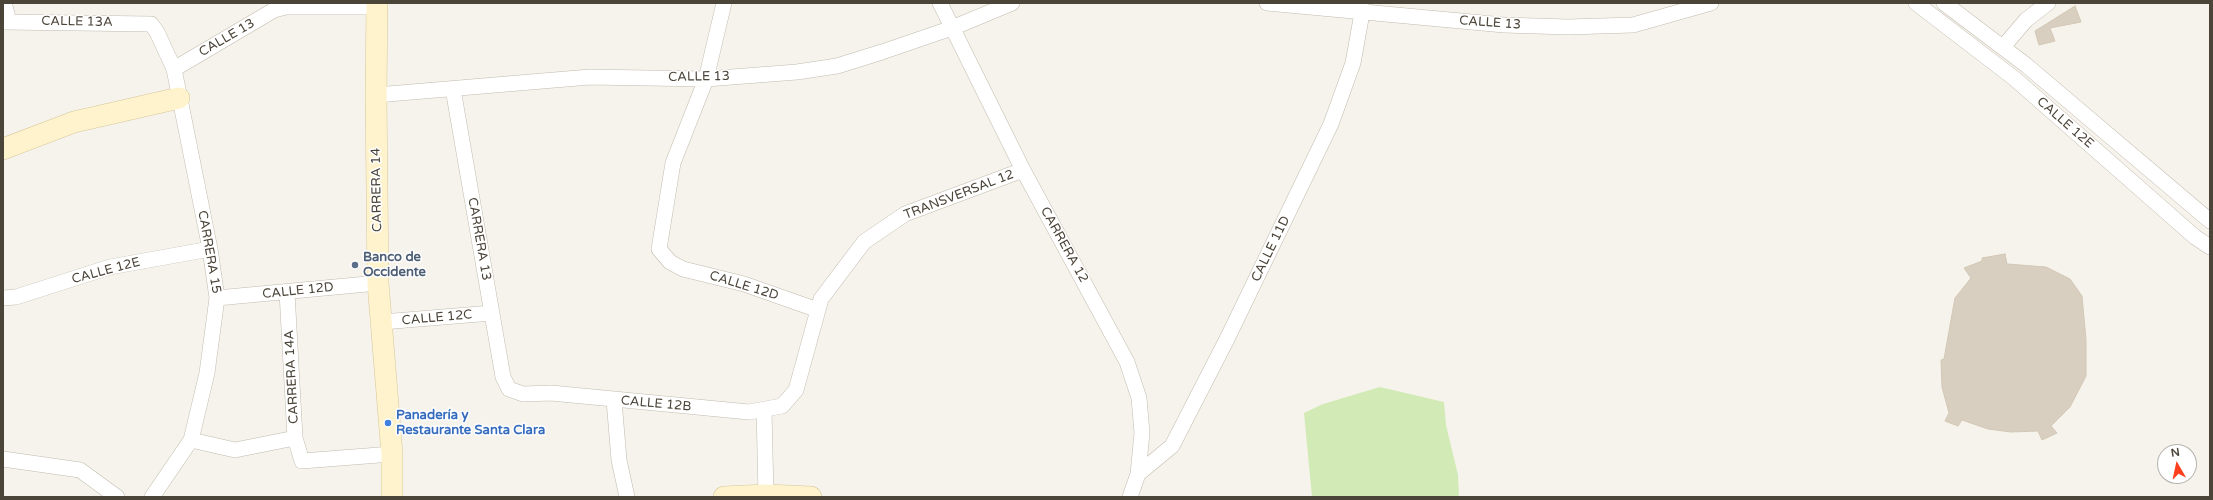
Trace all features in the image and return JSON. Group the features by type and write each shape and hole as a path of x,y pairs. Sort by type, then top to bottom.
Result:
{"street":[{"path":"4,3 6,21"},
{"path":"706,79 724,3"},
{"name":"CARRERA 12","path":"940,3 1023,170 1127,362 1139,398 1142,433 1138,474 1130,497"},
{"name":"CALLE 13","path":"376,95 590,77 706,79 797,72 837,66 952,28 1012,3"},
{"name":"CALLE 13","path":"1272,3 1362,8 1504,25 1568,27 1633,25 1711,3"},
{"name":"CALLE 12E","path":"1916,3 2015,79 2195,236 2210,247"},
{"name":"CALLE 12E","path":"1944,3 2026,65 2210,221"},
{"path":"2003,47 2026,20 2048,3"},
{"name":"CALLE 13","path":"174,69 274,10 286,7 377,5"},
{"name":"CARRERA 14","path":"377,5 376,95 378,283 392,454 392,497"},
{"name":"CALLE 11D","path":"1138,474 1172,446 1227,339 1331,124 1354,63 1362,8"},
{"name":"CALLE 13A","path":"6,21 151,24"},
{"name":"CARRERA 15","path":"151,24 157,32 174,69 210,249 217,298 208,374 191,440 152,497"},
{"name":"CALLE 12D","path":"706,79 672,163 659,249 670,262 683,269 744,284 818,310"},
{"name":"CARRERA 13","path":"453,88 503,377 509,389"},
{"path":"3,149 74,122 179,98"},
{"name":"TRANSVERSAL 12","path":"796,390 821,299 864,242 905,214 1023,170"},
{"name":"CALLE 12E","path":"3,298 16,298 110,267 210,249"},
{"name":"CALLE 12D","path":"217,298 378,283"},
{"name":"CARRERA 14A","path":"287,292 295,438 302,461 392,454"},
{"name":"CALLE 12C","path":"382,322 492,313"},
{"name":"CALLE 12B","path":"509,389 523,394 551,393 743,411 764,410 782,406 796,390"},
{"path":"614,400 619,460 627,497"},
{"path":"764,410 766,495"},
{"path":"191,440 235,450 295,438"},
{"path":"3,459 80,470 117,497"},
{"path":"724,497 766,495 811,497"}],"green space":[{"path":"1380,387 1444,402 1446,425 1458,475 1459,497 1312,497 1304,413 1323,404"}],"building":[{"path":"2075,6 2081,22 2050,28 2055,41 2039,45 2035,31"},
{"path":"2005,254 2007,264 2046,267 2070,279 2082,296 2086,340 2086,376 2070,407 2051,426 2057,433 2042,440 2038,431 2011,432 1988,429 1962,420 1958,426 1945,421 1949,413 1942,387 1941,360 1944,359 1955,298 1971,278 1964,268 1982,261 1982,258"}],"place":[{"name":"Banco de Occidente","path":"355,265"},
{"name":"Panadería y Restaurante Santa Clara","path":"388,423"}]}
